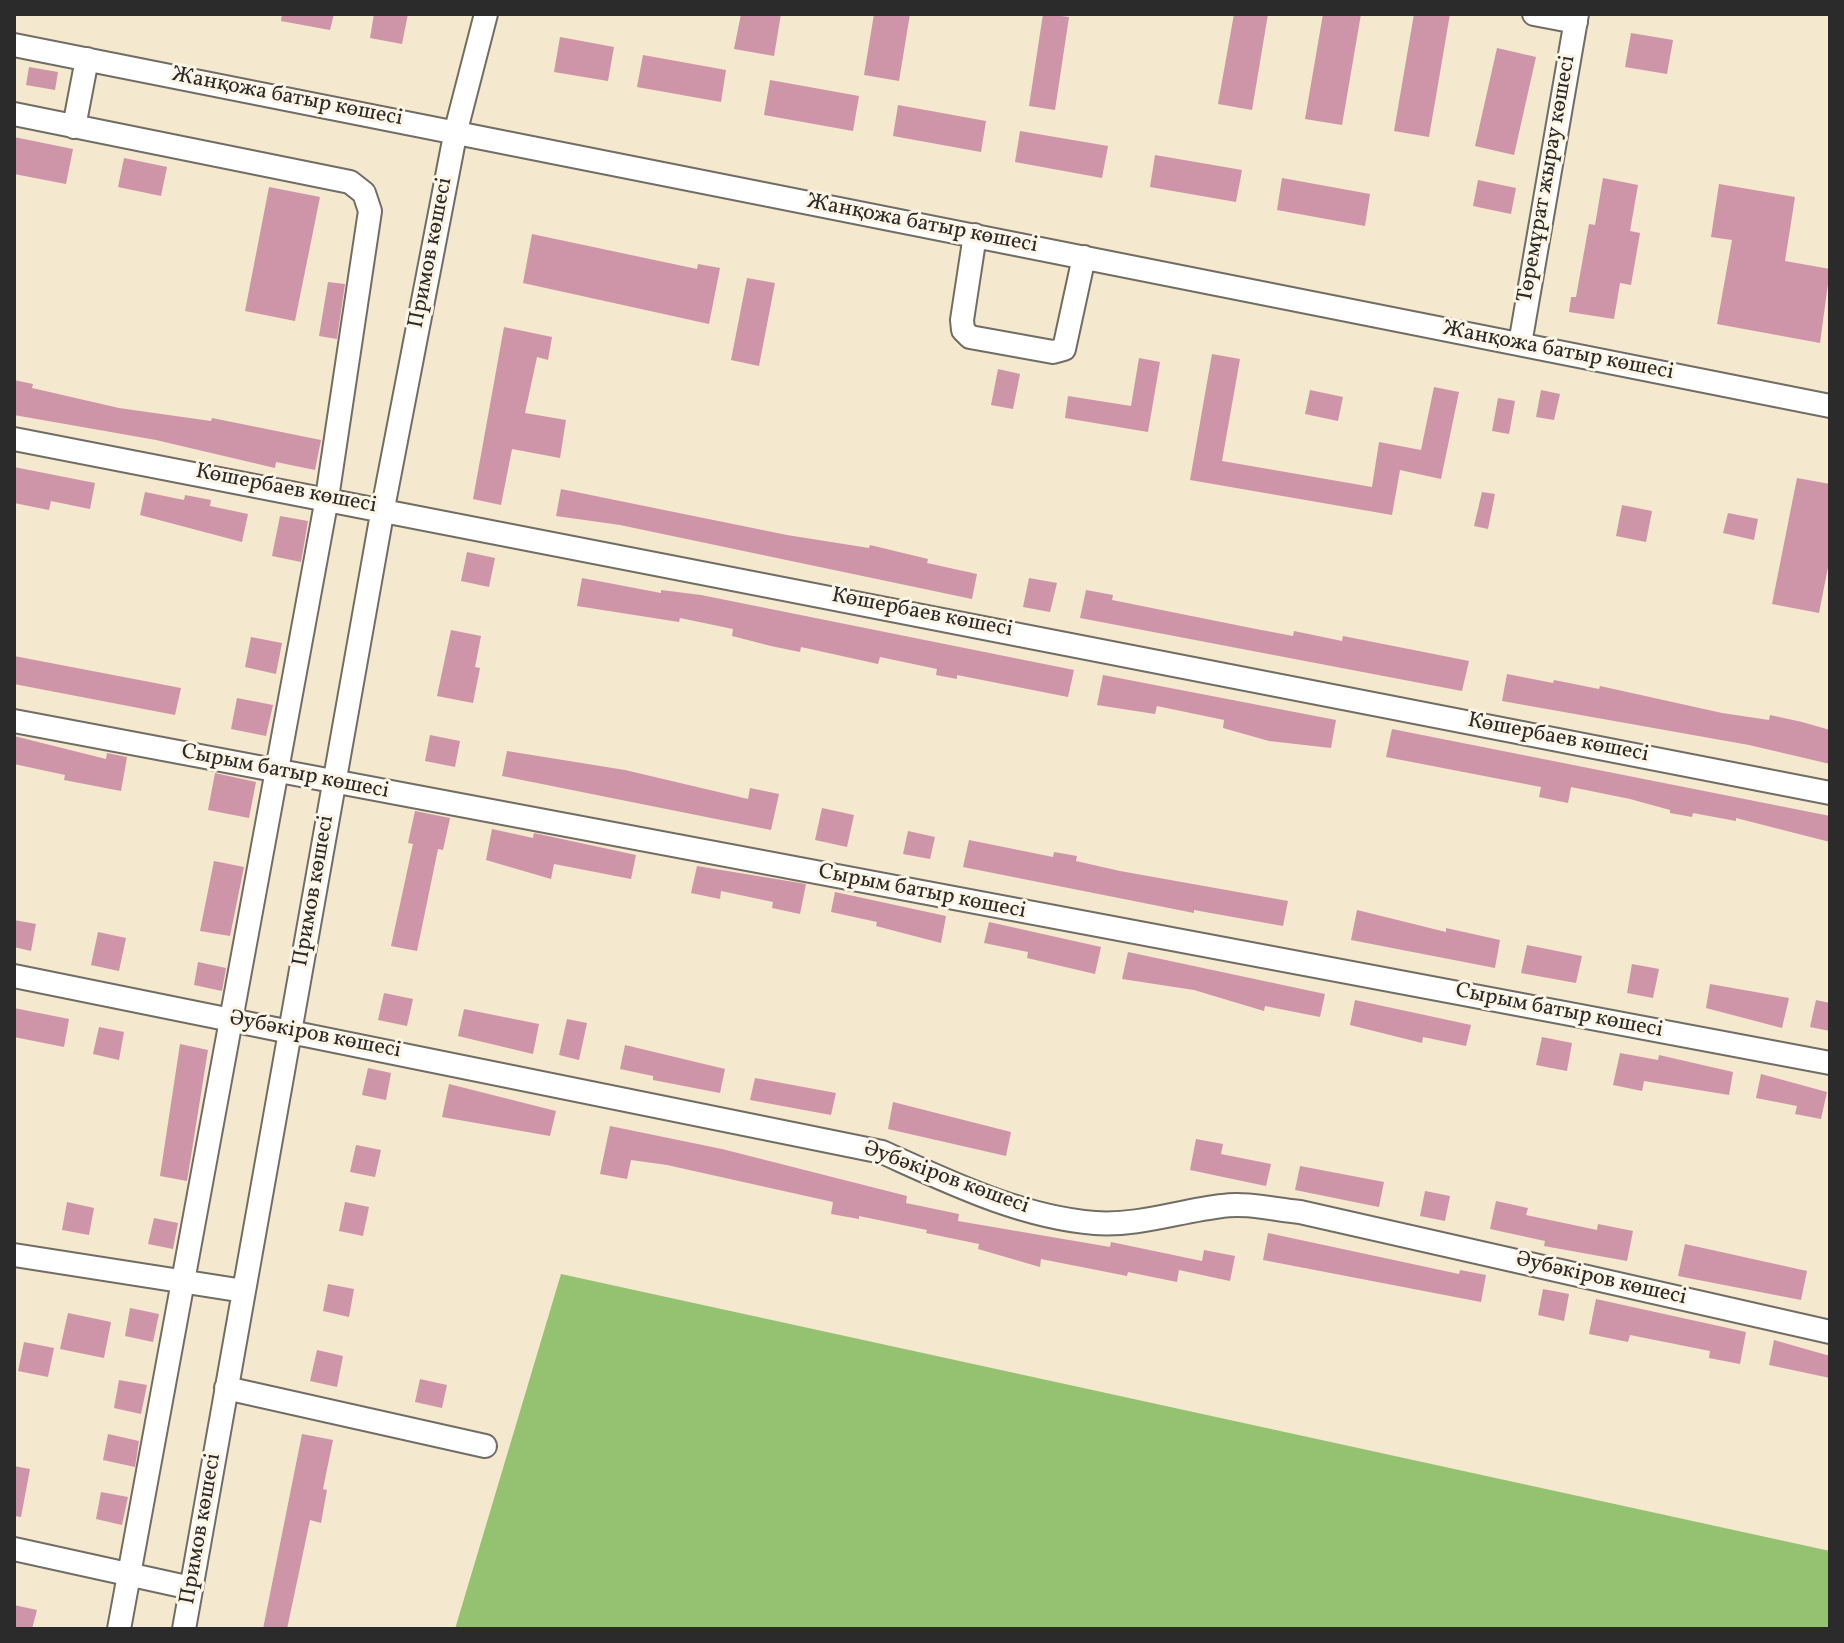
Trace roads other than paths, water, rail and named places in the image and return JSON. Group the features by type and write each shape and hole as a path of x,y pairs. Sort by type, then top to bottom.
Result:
{"street":[{"name":"Примов көшесі","path":"184,1629 383,508 456,130 486,14"},
{"path":"1534,14 1576,18"},
{"name":"Төремұрат жырау көшесі","path":"1520,344 1576,18"},
{"name":"Жанқожа батыр көшесі","path":"14,45 456,130 1830,406"},
{"path":"74,127 87,59"},
{"path":"14,114 350,182 364,193 370,211 327,498 119,1629"},
{"path":"975,235 962,320 963,330 970,337 1053,352 1064,349 1084,257"},
{"name":"Көшербаев көшесі","path":"14,439 383,508 1830,793"},
{"name":"Сырым батыр көшесі","path":"14,721 1830,1063"},
{"name":"Әубәкіров көшесі","path":"14,976 882,1152 963,1189 1037,1212 1095,1223 1148,1221 1225,1205 1300,1212 1830,1332"},
{"path":"14,1255 244,1291"},
{"path":"226,1388 485,1446"},
{"path":"14,1549 191,1588"}]}
